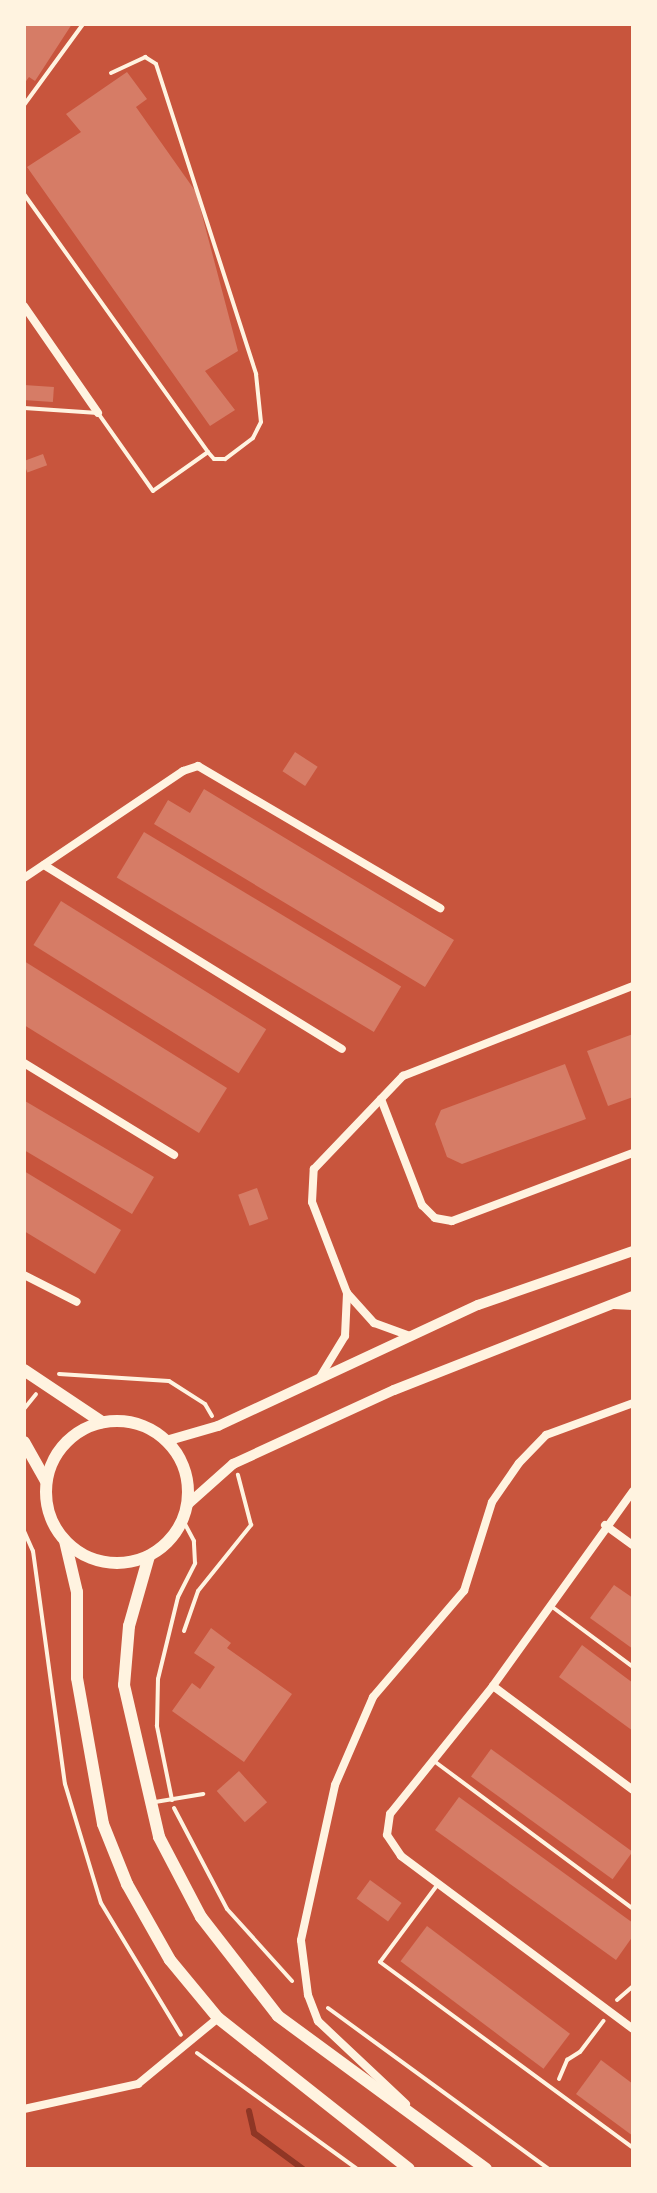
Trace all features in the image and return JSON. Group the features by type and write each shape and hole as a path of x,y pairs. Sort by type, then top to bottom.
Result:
{"main road":[{"path":"24,1370 102,1422 143,1426 166,1441 186,1475 187,1505 183,1520 169,1541 149,1556 102,1562 65,1541"},
{"path":"46,1481 65,1442 102,1422"},
{"path":"24,1442 46,1481 52,1523 65,1541 77,1592 77,1678 103,1824 127,1884 170,1960 218,2018 409,2169"},
{"path":"149,1556 129,1626 124,1685 159,1837 201,1917 278,2016 486,2169"}],"street":[{"path":"24,306 98,413"},
{"path":"24,878 183,771 198,766 211,770 440,908"},
{"path":"44,865 342,1049"},
{"path":"320,1377 345,1336 347,1293 309,1183 314,1169 381,1099 422,1065 633,986"},
{"path":"24,1063 174,1155"},
{"path":"381,1099 422,1205 435,1218 452,1221 633,1153"},
{"path":"166,1441 218,1426 478,1305 633,1251"},
{"path":"24,1275 77,1302"},
{"path":"347,1293 374,1323 410,1336"},
{"path":"187,1505 233,1464 394,1390 633,1296"},
{"path":"610,1304 633,1306"},
{"path":"432,2129 318,2021 308,1995 301,1940 335,1785 373,1697 464,1591 492,1502 519,1463 546,1435 633,1403"},
{"path":"633,1491 605,1525 493,1686 390,1814 387,1835 401,1856 633,2029"},
{"path":"605,1525 633,1545"},
{"path":"493,1686 633,1790"},
{"path":"24,2109 138,2084 218,2018"}],"lane":[{"path":"24,105 83,24"},
{"path":"24,194 214,459 225,459 253,438 261,422 256,374 156,64 145,57 111,73"},
{"path":"24,408 98,413 153,491 208,452"},
{"path":"172,1800 157,1726 158,1679 178,1597 195,1563 194,1541 183,1520"},
{"path":"549,1605 633,1667"},
{"path":"432,1759 633,1909"},
{"path":"152,1803 203,1794"},
{"path":"438,1884 380,1962 633,2148"}],"path":[{"path":"52,1374 169,1381 205,1404"},
{"path":"179,1643 198,1591 251,1525 241,1479"},
{"path":"172,1800 181,1828 227,1909 291,1981"},
{"path":"552,2087 633,1986"},
{"path":"341,2017 549,2169"},
{"path":"203,2057 357,2169"}],"building":[{"path":"24,24 72,24 35,81 29,77 24,84"},
{"path":"127,72 147,99 136,107 196,192 238,351 205,371 235,410 210,426 27,167 81,132 66,114"},
{"path":"24,385 54,387 53,402 24,400"},
{"path":"43,454 47,465 27,472 24,461"},
{"path":"295,752 318,767 305,786 282,771"},
{"path":"204,789 454,940 425,987 154,824 168,800 190,813"},
{"path":"144,832 401,987 374,1032 117,877"},
{"path":"61,901 266,1029 239,1073 33,945"},
{"path":"24,961 227,1088 199,1133 24,1025"},
{"path":"633,1034 633,1097 608,1106 587,1051"},
{"path":"565,1064 586,1119 462,1164 447,1157 435,1124 441,1110"},
{"path":"25,1101 154,1177 132,1214 24,1150"},
{"path":"24,1171 121,1230 95,1274 24,1231"},
{"path":"257,1188 268,1219 249,1226 238,1195"},
{"path":"614,1585 633,1598 633,1649 590,1618"},
{"path":"211,1628 231,1643 227,1648 292,1694 244,1762 172,1711 192,1683 200,1689 215,1667 194,1653"},
{"path":"582,1645 633,1683 633,1731 559,1677"},
{"path":"491,1749 633,1852 613,1879 471,1777"},
{"path":"239,1771 267,1802 245,1822 217,1791"},
{"path":"459,1797 633,1923 633,1936 616,1960 435,1830"},
{"path":"370,1880 402,1903 388,1922 356,1899"},
{"path":"427,1926 570,2034 543,2069 401,1961"},
{"path":"601,2060 633,2084 633,2136 576,2094"}],"waterway":[{"path":"249,2111 254,2133 303,2169"}]}
